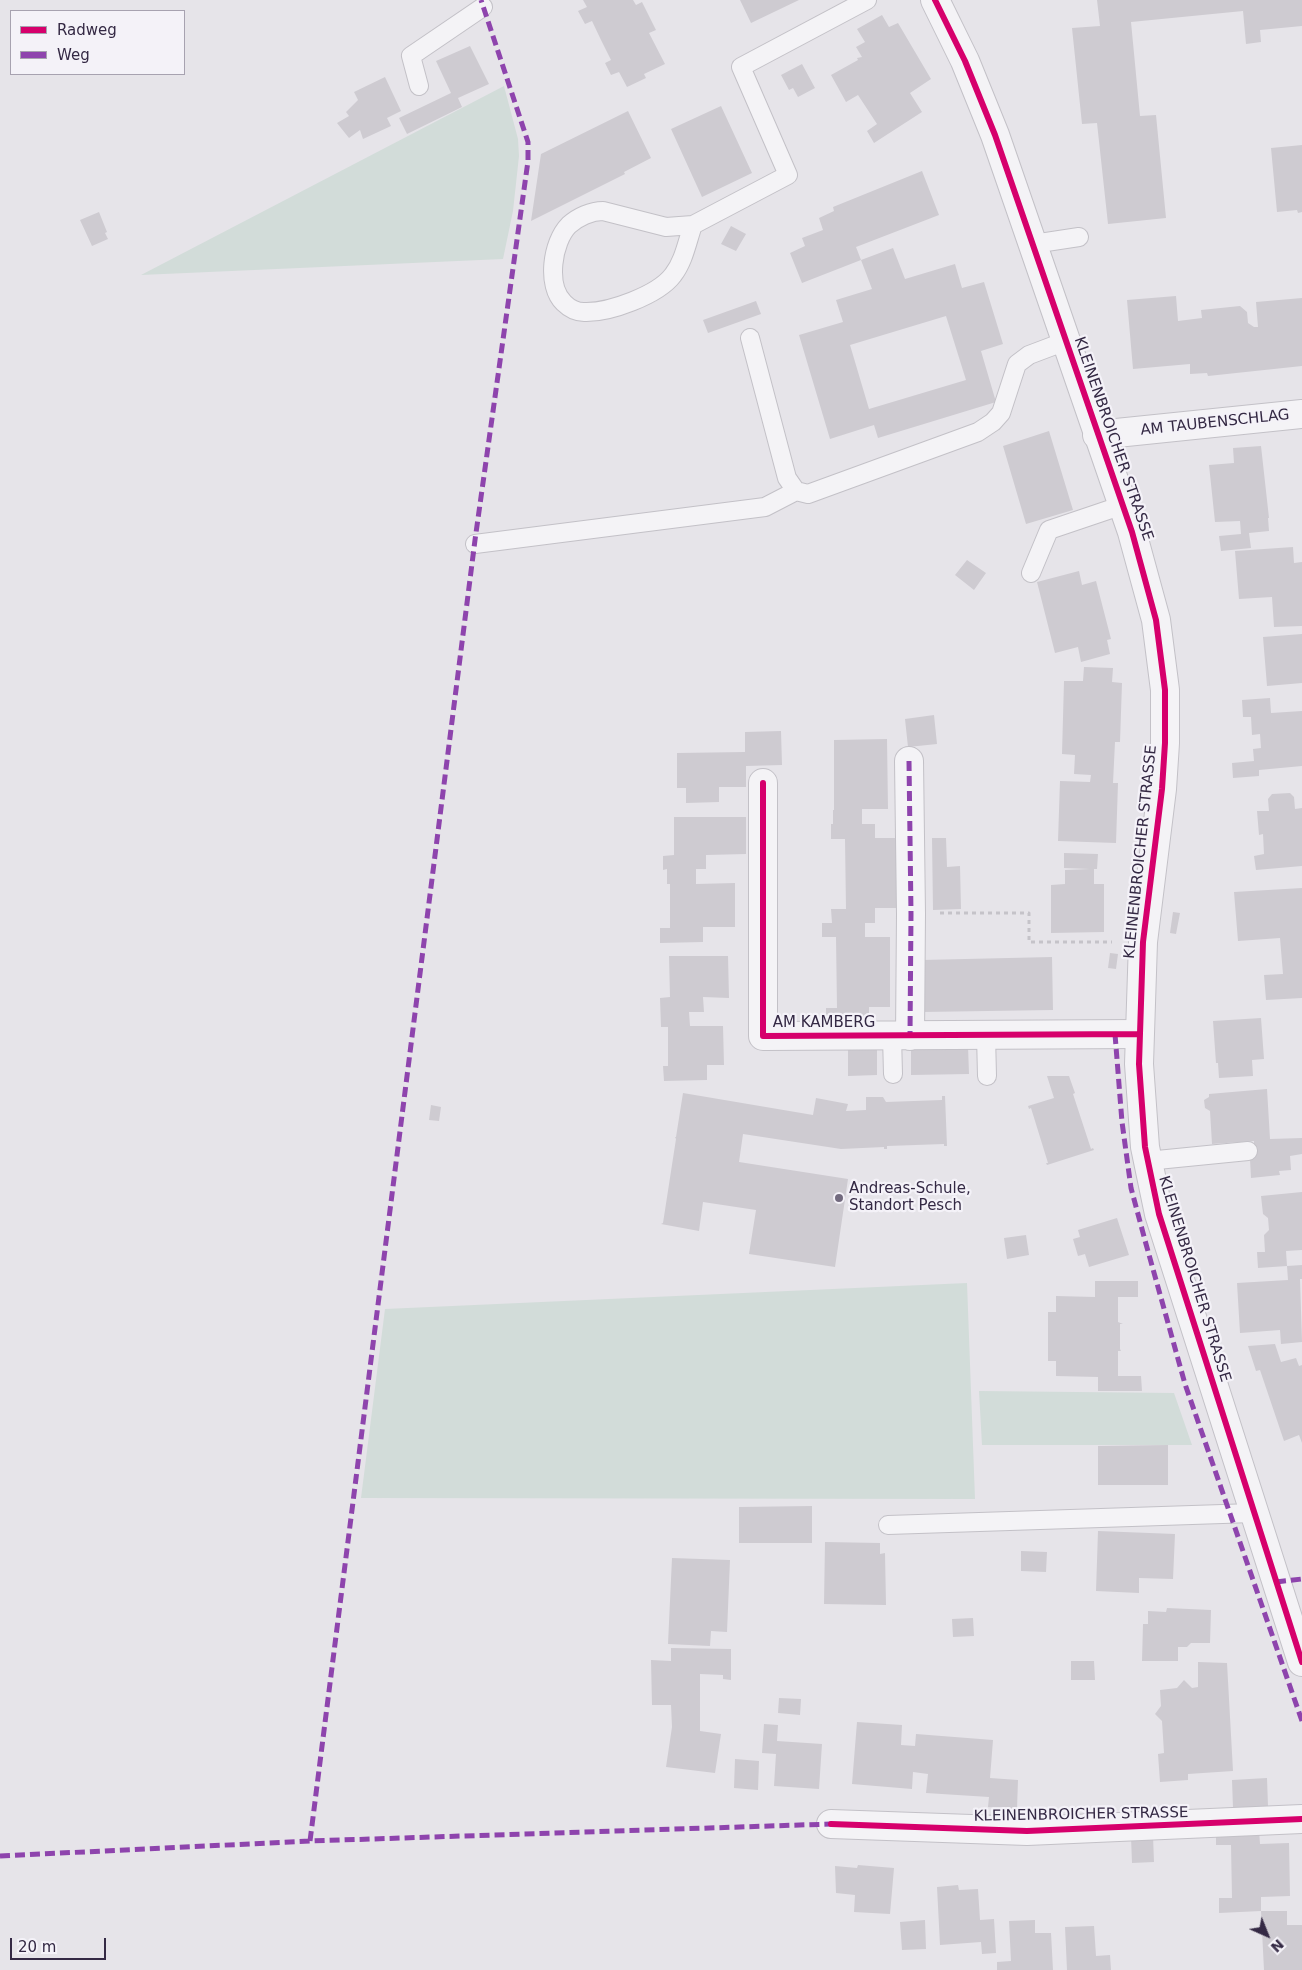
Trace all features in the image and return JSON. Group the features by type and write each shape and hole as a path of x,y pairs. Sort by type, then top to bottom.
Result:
{"street":[{"name":"KLEINENBROICHER STRASSE","path":"935,0 982,98 1097,435 1123,505 1151,600 1166,690 1162,789 1143,942 1140,1092 1148,1161 1159,1214 1302,1662"},
{"name":"AM TAUBENSCHLAG","path":"1097,435 1302,414"},
{"path":"901,1036 911,914 909,762"},
{"name":"AM KAMBERG","path":"763,783 763,1036 1140,1034"},
{"name":"KLEINENBROICHER STRASSE","path":"831,1824 1027,1831 1302,1820"}],"lane":[{"path":"692,225 683,256 674,273 659,288 644,296 618,305 584,312 569,307 557,293 553,274 558,245 566,229 579,218 597,211 603,211 666,227 692,225 788,175 741,67 867,0"},
{"path":"419,86 411,56 483,7"},
{"path":"1033,244 1079,237"},
{"path":"750,338 787,478 796,491 804,494 813,494 978,432 993,422 1001,413 1017,364 1029,355 1066,340"},
{"path":"475,544 765,507 796,491"},
{"path":"1030,573 1049,530 1123,505"},
{"path":"986,1035 987,1076"},
{"path":"893,1074 901,1036"},
{"path":"1148,1161 1248,1151"},
{"path":"888,1525 1253,1513"}],"path":[{"path":"911,914 1030,913 1030,942 1143,942"}],"shaded area":[{"path":"504,86 518,139 519,156 513,211 503,259 141,275"},
{"path":"967,1283 975,1499 361,1498 385,1309"},
{"path":"979,1391 1174,1393 1192,1445 982,1445"}],"building":[{"path":"583,0 633,0 636,5 642,2 656,30 649,33 665,64 644,74 646,78 627,87 619,72 611,75 605,63 611,60 592,21 585,24 578,11 587,7"},
{"path":"740,0 799,0 751,23"},
{"path":"1097,0 1302,0 1302,26 1260,30 1261,42 1246,44 1243,11 1131,22 1140,116 1156,115 1166,218 1108,224 1097,123 1082,124 1072,28 1100,26"},
{"path":"882,15 889,27 898,23 931,79 910,93 922,112 874,143 867,131 877,124 858,95 846,102 831,75 858,60 857,58 862,57 856,47 865,42 857,29"},
{"path":"470,46 489,84 458,98 462,107 407,134 399,118 451,93 436,61"},
{"path":"802,64 815,88 798,97 793,88 789,90 781,75"},
{"path":"385,77 401,111 387,118 391,126 363,139 360,130 349,138 337,123 349,116 346,112 358,100 354,92"},
{"path":"721,106 752,173 702,197 671,129"},
{"path":"628,111 651,158 624,172 625,174 531,221 541,154"},
{"path":"1302,145 1302,212 1298,213 1297,210 1277,212 1271,148"},
{"path":"922,171 939,215 856,247 861,260 802,283 790,253 805,246 802,238 823,230 819,218 834,211 833,207"},
{"path":"99,212 108,239 92,246 80,220"},
{"path":"731,226 746,234 736,251 721,244"},
{"path":"893,248 905,279 955,264 962,288 984,282 1003,344 981,351 996,402 878,438 874,425 830,439 799,335 843,322 836,300 872,289 861,260","holes":["946,316 966,380 869,409 850,345"]},
{"path":"1176,296 1178,321 1202,318 1201,310 1240,306 1247,312 1248,323 1254,327 1258,327 1256,302 1302,298 1302,366 1208,376 1207,373 1190,374 1190,364 1133,369 1127,300"},
{"path":"756,301 761,314 708,333 703,320"},
{"path":"1049,431 1073,510 1026,524 1003,446"},
{"path":"1261,446 1269,531 1249,533 1251,548 1221,551 1219,536 1241,534 1240,521 1215,522 1209,465 1234,463 1233,448"},
{"path":"1293,547 1294,563 1302,562 1302,626 1274,627 1272,597 1239,599 1235,551"},
{"path":"967,560 986,573 974,590 955,575"},
{"path":"1079,571 1082,585 1096,581 1111,639 1107,640 1110,654 1081,662 1078,647 1055,653 1037,582"},
{"path":"1302,634 1302,683 1267,686 1263,637"},
{"path":"1084,667 1113,668 1112,682 1122,683 1120,742 1115,742 1113,783 1118,783 1116,843 1058,841 1060,781 1090,782 1091,775 1074,774 1075,755 1062,754 1064,681 1083,681"},
{"path":"1270,698 1271,713 1302,711 1302,766 1259,770 1259,776 1233,778 1232,763 1254,761 1253,749 1261,748 1260,734 1252,735 1251,717 1243,717 1242,700"},
{"path":"934,715 937,744 908,747 905,719"},
{"path":"781,731 782,765 746,766 746,787 719,787 719,802 686,803 686,788 677,788 677,753 745,752 745,732"},
{"path":"887,739 888,809 862,809 862,824 875,824 875,838 898,838 899,908 875,908 875,923 865,923 865,937 890,937 890,1007 869,1007 869,1021 826,1022 826,1008 837,1008 836,937 822,937 822,923 832,923 831,909 846,909 845,839 831,839 831,824 833,824 834,810 834,740"},
{"path":"1290,793 1294,797 1295,809 1302,808 1302,866 1256,870 1254,856 1264,854 1263,834 1259,835 1257,811 1269,811 1268,799 1272,794"},
{"path":"674,817 746,817 746,854 706,855 706,869 696,869 696,884 735,883 735,927 703,927 703,942 660,943 660,928 670,928 670,884 667,884 667,869 663,870 663,856 674,855"},
{"path":"932,838 946,838 947,867 960,866 961,909 933,910"},
{"path":"1064,853 1098,854 1097,869 1094,869 1094,884 1104,884 1104,932 1051,933 1051,885 1065,884 1065,870 1090,869 1064,868"},
{"path":"1302,888 1302,998 1266,1000 1264,975 1283,974 1280,938 1238,941 1234,892"},
{"path":"1173,912 1180,913 1176,934 1170,933"},
{"path":"1110,953 1118,954 1116,969 1108,968"},
{"path":"669,956 728,956 729,998 703,997 704,1012 689,1012 690,1026 723,1026 724,1065 707,1065 707,1080 664,1081 663,1066 668,1066 668,1027 661,1027 660,998 670,997"},
{"path":"1052,957 1053,1010 922,1012 922,960"},
{"path":"1261,1018 1264,1059 1252,1060 1253,1076 1219,1078 1213,1021"},
{"path":"911,1046 968,1046 969,1074 911,1075"},
{"path":"848,1047 877,1047 877,1075 848,1076"},
{"path":"1047,1076 1069,1076 1091,1149 1093,1148 1094,1150 1047,1165 1046,1163 1048,1163 1031,1108 1029,1109 1028,1106 1054,1098"},
{"path":"1267,1089 1270,1139 1302,1138 1302,1154 1290,1156 1291,1170 1279,1171 1280,1175 1251,1178 1250,1159 1254,1158 1254,1141 1212,1144 1210,1111 1205,1108 1204,1100 1209,1097 1209,1094"},
{"path":"683,1093 813,1115 816,1098 848,1104 846,1111 866,1110 866,1097 883,1097 886,1102 942,1100 942,1096 945,1096 947,1146 944,1146 944,1144 887,1146 887,1149 884,1149 884,1147 841,1149 743,1134 739,1162 848,1179 835,1267 749,1254 756,1210 703,1202 699,1231 661,1224 663,1223"},
{"path":"431,1105 441,1107 439,1121 429,1120"},
{"path":"1302,1192 1302,1250 1286,1251 1287,1266 1258,1268 1257,1252 1265,1252 1264,1235 1269,1230 1268,1218 1263,1214 1261,1196"},
{"path":"1117,1218 1129,1255 1089,1267 1085,1254 1078,1256 1073,1239 1080,1237 1078,1230"},
{"path":"1026,1235 1029,1255 1007,1259 1004,1238"},
{"path":"1302,1265 1302,1279 1300,1279 1302,1342 1281,1344 1280,1330 1240,1333 1237,1283 1288,1280 1287,1266"},
{"path":"1095,1281 1138,1281 1138,1297 1118,1297 1118,1322 1123,1324 1120,1324 1121,1351 1118,1351 1118,1376 1141,1376 1142,1391 1098,1391 1098,1377 1056,1376 1056,1361 1048,1361 1048,1312 1056,1312 1056,1296 1095,1297"},
{"path":"1275,1344 1281,1362 1296,1358 1299,1366 1302,1365 1302,1443 1299,1435 1284,1441 1260,1370 1256,1371 1248,1346"},
{"path":"1168,1445 1168,1485 1098,1485 1098,1446"},
{"path":"812,1506 812,1543 739,1543 739,1507"},
{"path":"1098,1531 1175,1534 1173,1579 1139,1578 1139,1593 1096,1591"},
{"path":"825,1542 880,1543 880,1554 885,1553 886,1605 824,1604"},
{"path":"1021,1551 1047,1552 1046,1572 1021,1571"},
{"path":"672,1558 730,1560 727,1632 711,1631 710,1646 668,1644"},
{"path":"1167,1608 1211,1610 1210,1643 1191,1643 1187,1647 1178,1647 1178,1661 1142,1661 1143,1624 1148,1624 1148,1611 1166,1612"},
{"path":"973,1618 974,1636 953,1637 952,1619"},
{"path":"671,1648 731,1649 731,1680 723,1679 723,1675 700,1674 700,1731 721,1734 715,1773 666,1767 672,1727 671,1705 652,1705 651,1660 671,1661"},
{"path":"1071,1661 1094,1661 1095,1680 1071,1680"},
{"path":"1198,1662 1227,1663 1233,1771 1188,1774 1188,1780 1160,1782 1158,1754 1164,1753 1162,1721 1155,1714 1161,1706 1160,1690 1177,1688 1184,1680 1192,1688 1198,1687"},
{"path":"779,1698 801,1699 800,1715 778,1713"},
{"path":"857,1722 902,1725 901,1745 915,1746 916,1734 993,1740 990,1778 1018,1780 1017,1809 988,1807 989,1797 926,1793 928,1774 913,1772 912,1789 852,1784"},
{"path":"764,1724 778,1725 777,1741 822,1744 819,1789 774,1786 776,1754 762,1753"},
{"path":"735,1759 759,1761 758,1790 734,1788"},
{"path":"1267,1778 1268,1806 1233,1808 1232,1780"},
{"path":"1259,1830 1260,1844 1289,1843 1290,1896 1261,1897 1261,1911 1219,1913 1219,1898 1232,1898 1231,1845 1216,1845 1216,1831"},
{"path":"1153,1836 1154,1862 1132,1863 1131,1837"},
{"path":"858,1865 894,1868 890,1914 854,1912 855,1895 836,1893 835,1866 857,1868"},
{"path":"958,1885 959,1890 978,1889 980,1920 994,1919 996,1953 982,1954 981,1942 940,1945 937,1887"},
{"path":"1261,1911 1287,1911 1287,1925 1302,1925 1302,1970 1264,1970"},
{"path":"925,1920 926,1949 902,1950 900,1922"},
{"path":"1035,1920 1035,1933 1051,1933 1053,1970 997,1970 997,1962 1011,1961 1009,1921"},
{"path":"1094,1926 1096,1956 1110,1955 1111,1970 1067,1970 1065,1927"}],"marked path":[{"path":"310,1841 475,540 528,161 528,142 481,0"},
{"path":"909,761 910,1036"},
{"path":"1115,1034 1122,1122 1131,1188 1146,1244 1185,1384 1302,1721"},
{"path":"1276,1582 1302,1579"},
{"path":"0,1856 310,1841 831,1824"}],"cycle path":[{"path":"935,0 965,61 995,135 1132,532 1156,620 1165,690 1165,743 1162,789 1143,942 1139,1064 1145,1147 1159,1214 1302,1662"},
{"path":"763,783 763,1036 1139,1034"},
{"path":"831,1824 1027,1831 1302,1819"}],"place":[{"name":"Andreas-Schule, Standort Pesch","path":"839,1198"}]}
